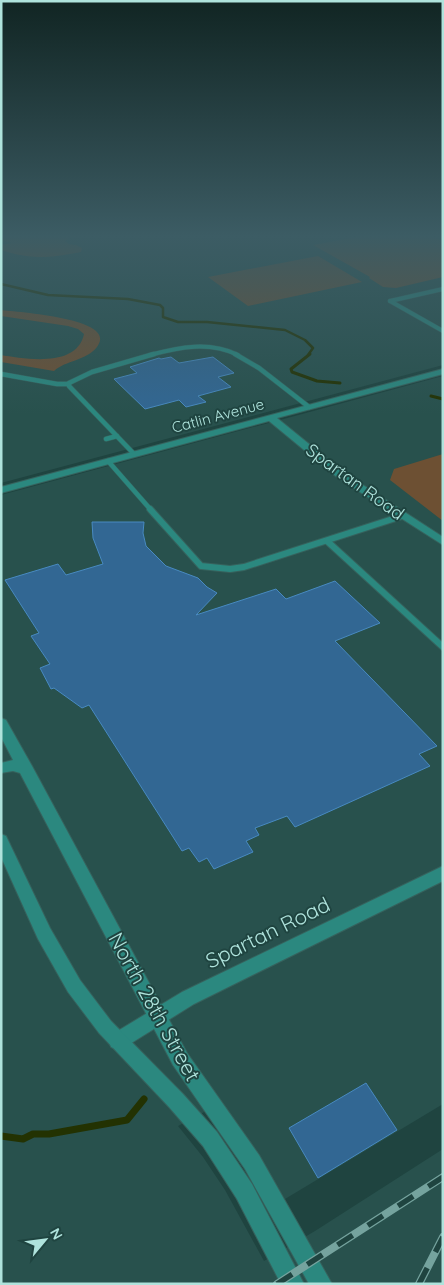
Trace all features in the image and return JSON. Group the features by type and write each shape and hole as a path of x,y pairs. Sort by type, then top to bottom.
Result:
{"street":[{"name":"Catlin Avenue","path":"1,490 443,371"},
{"name":"Spartan Road","path":"270,418 334,470 443,542"},
{"name":"North 28th Street","path":"1,723 192,1079 252,1162 321,1284"},
{"path":"1,768 14,765 27,770"},
{"name":"North 28th Street","path":"1,840 73,985 97,1018 190,1114 211,1140 250,1200 293,1284"},
{"name":"Spartan Road","path":"118,1041 188,998 443,873"}],"lane":[{"path":"421,294 390,301 443,331"},
{"path":"1,374 69,384 79,377 94,371 147,356 194,346 214,346 241,355 309,407"},
{"path":"69,384 134,454"},
{"path":"106,439 117,436"},
{"path":"108,461 201,566 226,569 240,568 402,516"},
{"path":"327,541 443,648"}],"shaded area":[{"path":"1,294 443,294 443,365 1,483"},
{"path":"231,294 305,294 248,306"},
{"path":"1,310 63,318 81,323 94,329 100,337 97,347 82,358 59,367 54,371 1,362 1,355 36,359 61,357 79,345 84,334 78,329 68,326 1,316"},
{"path":"443,376 443,1104 285,1199 264,1165 219,1104 178,1126 203,1157 225,1190 264,1261 315,1231 443,1149 443,1284 1,1284 1,495"},
{"path":"443,454 443,521 390,480 394,469"}],"building":[{"path":"171,357 179,363 213,357 234,373 218,377 231,387 198,396 206,402 186,407 179,400 145,409 114,379 137,373 130,367 159,358"},
{"path":"92,522 144,522 143,533 146,546 166,566 198,578 217,593 196,615 276,589 286,599 335,581 380,623 335,641 437,746 419,754 430,766 295,827 287,816 255,828 259,835 246,841 253,852 214,869 207,858 199,862 189,848 182,851 89,705 82,708 54,688 51,689 40,668 50,664 31,636 39,633 5,580 58,564 66,575 103,564 93,538"},
{"path":"366,1083 397,1130 318,1178 289,1128"}],"waterway":[{"path":"44,294 128,299 160,305 163,308 163,317 178,322 207,322 285,330 305,340 313,348 308,355"},
{"path":"310,354 291,369 292,372 317,381 340,383"},
{"path":"431,396 443,399"},
{"path":"1,1136 23,1139 33,1134 49,1134 127,1120 144,1099"}],"railway":[{"path":"277,1284 443,1177"},
{"path":"419,1284 443,1237"}]}
